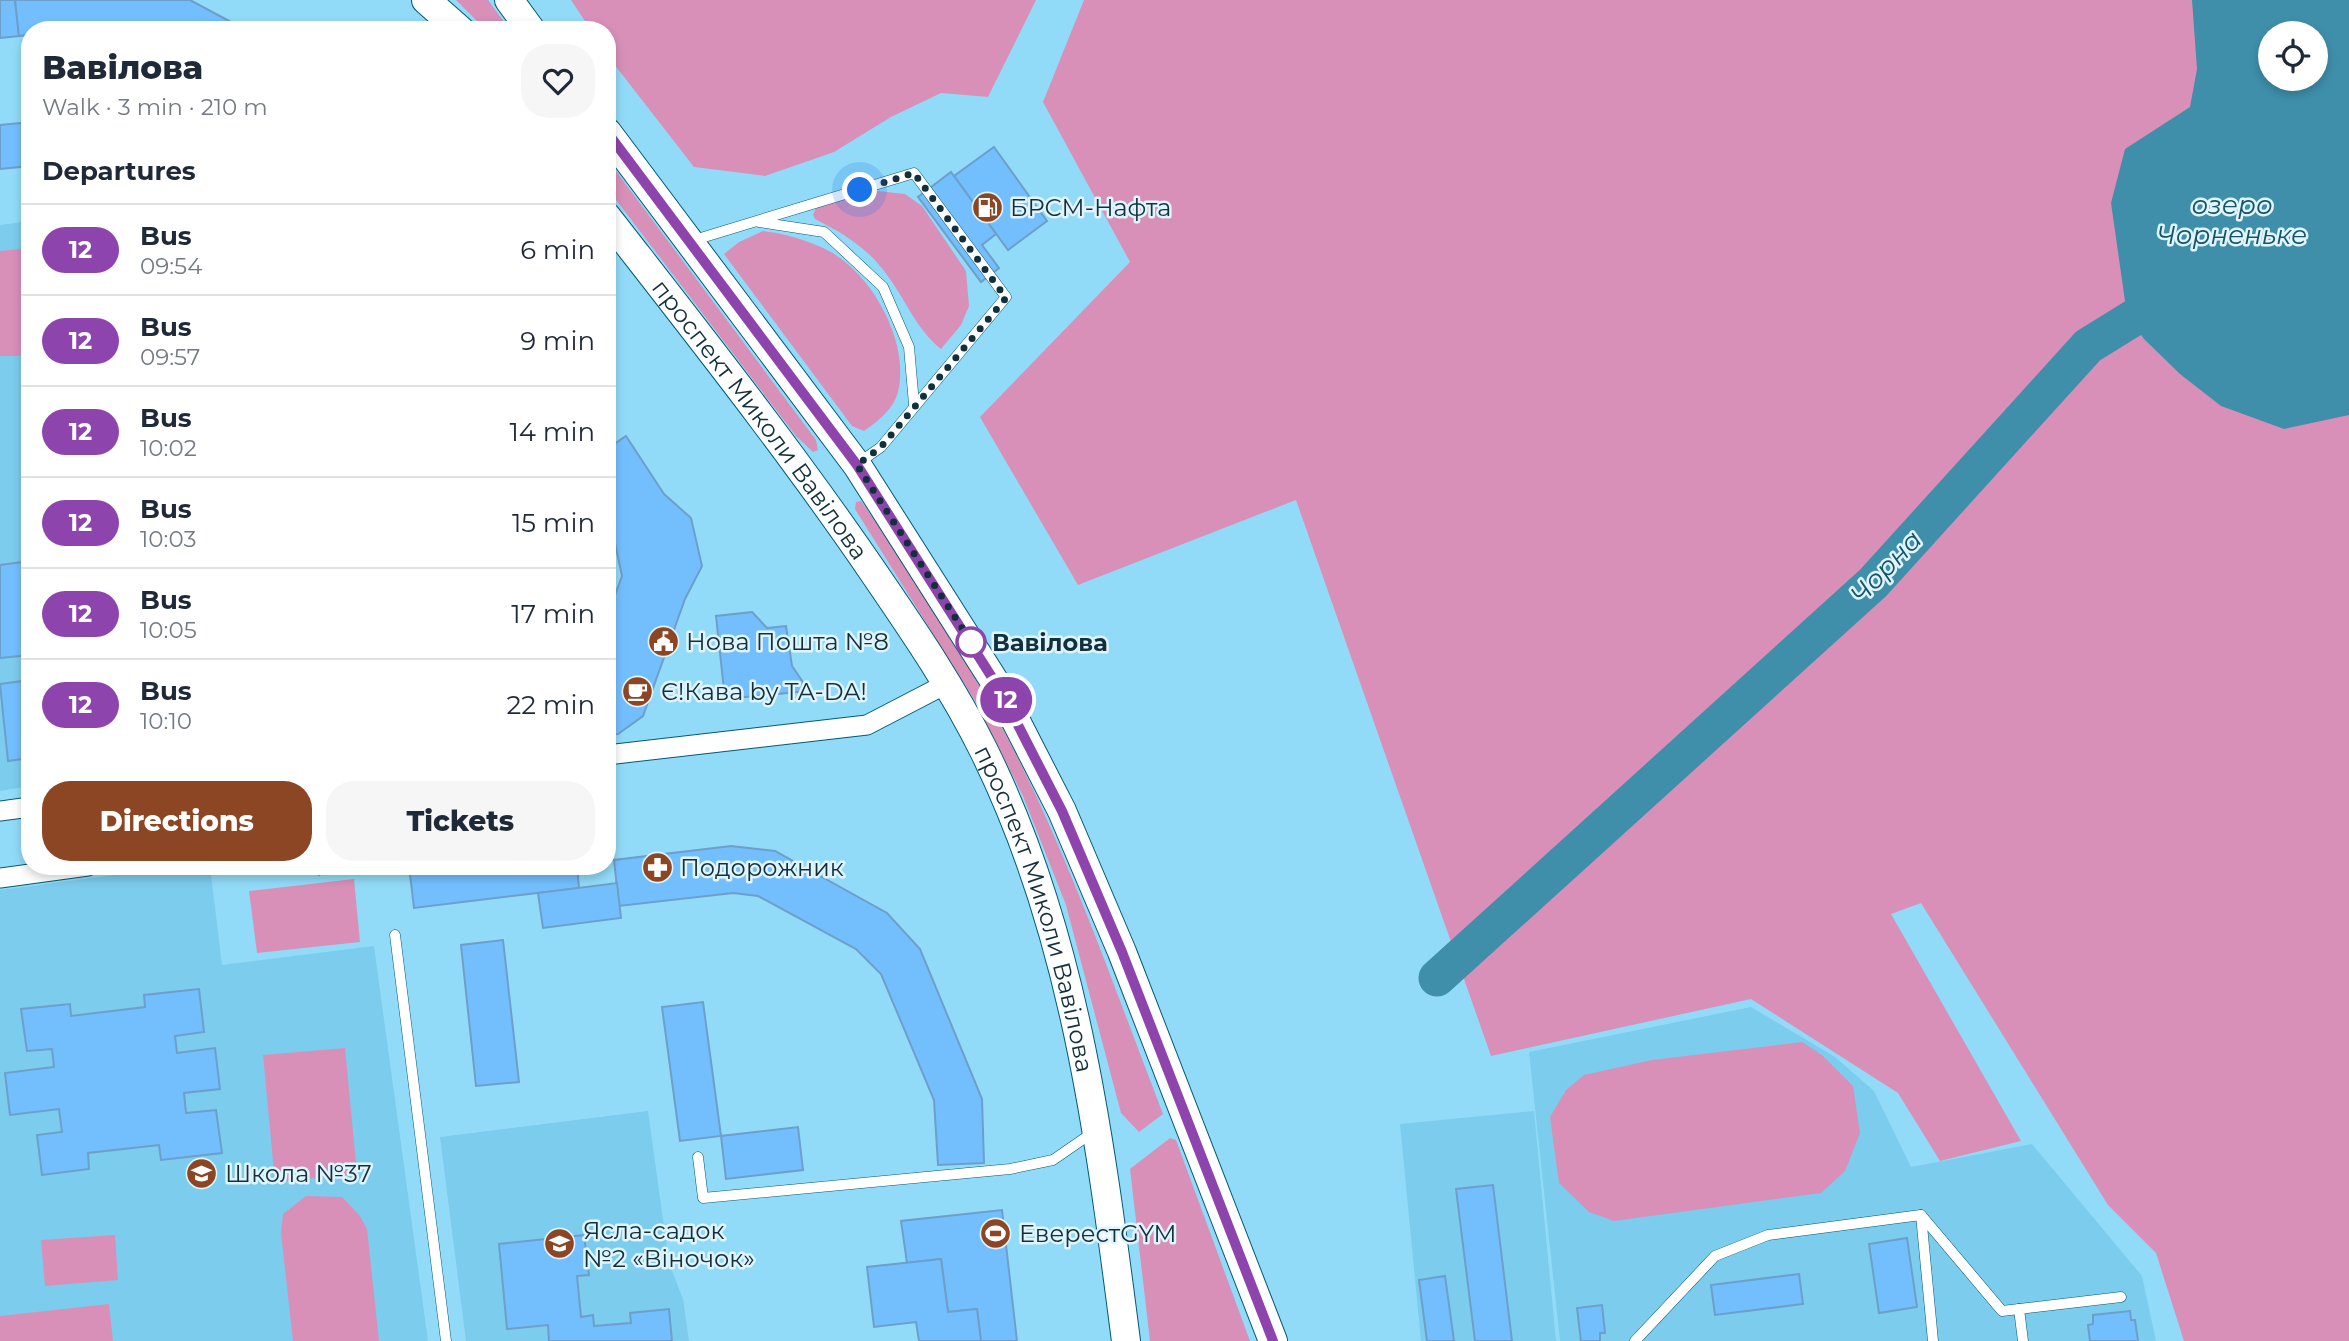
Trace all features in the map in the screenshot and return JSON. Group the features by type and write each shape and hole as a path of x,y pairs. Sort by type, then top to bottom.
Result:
{"main road":[{"path":"426,0 450,21"},
{"path":"509,0 524,21"},
{"name":"проспект Миколи Вавілова","path":"616,144 857,465 1000,690 1062,811 1122,952 1273,1341"},
{"name":"проспект Миколи Вавілова","path":"616,229 819,492 946,684 984,752 1031,867 1056,943 1098,1129 1126,1341"},
{"path":"819,492 857,465"}],"street":[{"path":"616,754 867,725 946,684"},
{"path":"0,811 21,808"},
{"path":"0,878 22,875"}],"lane":[{"path":"689,242 914,173 1006,298 914,404 881,447 857,465"},
{"path":"754,222 824,232 883,287 909,347 914,404"},
{"path":"395,935 446,1341"},
{"path":"698,1157 704,1198 1040,1164 1053,1160 1098,1129"},
{"path":"1920,1215 2002,1311 2122,1297"},
{"path":"1635,1341 1715,1256 1768,1236 1920,1215"},
{"path":"1920,1215 1933,1341"},
{"path":"2019,1309 2023,1341"}],"shaded area":[{"path":"456,0 488,0 503,21 477,21"},
{"path":"571,0 1036,0 988,97 941,93 891,117 834,152 765,176 694,167 616,67 616,21 585,21"},
{"path":"1084,0 2349,0 2349,1341 2184,1341 2156,1253 2108,1205 1921,903 1891,914 2021,1141 1940,1161 1898,1093 1751,999 1491,1056 1296,500 1078,585 980,417 1130,262 1043,102"},
{"path":"616,171 816,440 818,450 813,452 796,436 616,200"},
{"path":"878,191 905,194 922,206 966,271 969,306 961,325 941,349 925,333 872,257 813,215 816,208 856,194"},
{"path":"21,222 21,788 0,791 0,225"},
{"path":"763,231 797,238 829,251 860,276 884,311 898,352 898,392 889,410 864,431 852,426 724,254 739,242"},
{"path":"21,249 21,356 0,356 0,251"},
{"path":"861,501 916,581 968,665 1046,817 1087,915 1163,1114 1139,1132 1121,1113 1066,905 1023,796 975,701 855,509 856,502"},
{"name":"Школа №37","path":"114,875 211,875 222,965 374,946 428,1341 0,1341 0,890"},
{"path":"354,879 360,942 257,953 249,891"},
{"path":"1751,1007 1835,1057 1874,1091 1911,1167 2032,1144 2142,1276 2156,1341 1560,1341 1529,1052"},
{"path":"1802,1042 1822,1055 1853,1086 1860,1133 1845,1171 1821,1193 1614,1221 1589,1212 1559,1183 1550,1117 1566,1090 1584,1075 1652,1060"},
{"path":"345,1048 357,1174 275,1182 263,1055"},
{"name":"Ясла-садок №2 «Віночок»","path":"648,1111 669,1263 683,1299 689,1341 466,1341 440,1137"},
{"path":"1534,1111 1556,1341 1421,1341 1400,1124"},
{"path":"1170,1138 1176,1140 1250,1341 1150,1341 1130,1169"},
{"path":"306,1196 342,1197 360,1216 367,1229 379,1341 293,1341 281,1233 283,1214"},
{"path":"115,1235 118,1280 45,1286 41,1240"},
{"path":"109,1304 113,1341 0,1341 0,1316"}],"water":[{"name":"озеро Чорненьке","path":"2192,0 2349,0 2349,415 2284,429 2221,406 2180,374 2144,339 2127,315 2111,203 2125,149 2190,107 2197,69"}],"building":[{"path":"0,0 15,0 19,36 0,38"},
{"path":"15,0 190,0 229,21 21,21 19,36"},
{"path":"21,123 21,167 0,169 0,125"},
{"path":"994,147 1047,221 1008,250 954,176"},
{"path":"951,172 996,234 982,245 999,268 981,282 918,197"},
{"path":"626,436 664,494 691,518 702,566 685,599 643,716 616,734 616,592 622,576 616,548 616,443"},
{"path":"21,562 21,656 0,658 0,565"},
{"path":"752,612 767,628 786,626 792,666 809,691 725,699 716,616"},
{"path":"21,681 21,759 8,761 0,684"},
{"path":"731,846 775,851 887,913 920,949 982,1099 984,1163 938,1165 934,1100 881,974 856,949 758,896 733,893 619,906 616,860"},
{"path":"410,875 578,875 579,888 414,908"},
{"path":"617,883 621,918 543,928 538,893"},
{"path":"503,940 519,1082 476,1086 461,945"},
{"path":"199,989 204,1032 175,1036 177,1053 215,1048 220,1089 184,1093 186,1113 216,1110 222,1153 161,1160 159,1145 88,1153 89,1169 42,1175 37,1135 62,1132 59,1109 10,1115 5,1073 54,1067 52,1049 27,1051 21,1009 70,1004 71,1016 145,1007 144,995"},
{"path":"703,1002 721,1136 680,1141 662,1007"},
{"path":"798,1127 803,1170 726,1179 721,1136"},
{"path":"1493,1185 1512,1341 1475,1341 1456,1189"},
{"path":"1002,1210 1017,1341 981,1341 977,1309 948,1312 941,1259 907,1263 901,1221"},
{"path":"584,1235 589,1275 577,1276 581,1317 593,1315 594,1326 631,1323 630,1313 669,1309 672,1341 549,1341 548,1325 507,1329 499,1244"},
{"path":"1907,1238 1917,1307 1879,1313 1869,1244"},
{"path":"941,1259 948,1312 977,1309 981,1341 919,1341 916,1322 874,1327 867,1267"},
{"path":"1799,1274 1803,1304 1715,1315 1711,1285"},
{"path":"1445,1276 1454,1341 1427,1341 1419,1280"},
{"path":"1602,1305 1605,1333 1600,1333 1600,1341 1581,1341 1577,1308"},
{"path":"2130,1311 2131,1320 2135,1320 2138,1341 2090,1341 2088,1325 2093,1324 2093,1315"}],"waterway":[{"name":"Чорна","path":"1437,978 1873,583 2088,346 2172,294"}],"bus line":[{"name":"12","path":"616,144 857,465 971,642 1015,717 1062,811 1122,952 1273,1341"}],"place":[{"name":"БРСМ-Нафта","path":"987,207"},
{"name":"Нова Пошта №8","path":"663,641"},
{"name":"Вавілова","path":"971,642"},
{"name":"Є!Кава by TA-DA!","path":"638,691"},
{"name":"Подорожник","path":"657,867"},
{"name":"Школа №37","path":"202,1173"},
{"name":"ЕверестGYM","path":"996,1233"},
{"name":"Ясла-садок №2 «Віночок»","path":"560,1244"}],"route":[{"path":"860,190 914,173 1006,298 914,404 881,447 857,465 971,642"}]}
